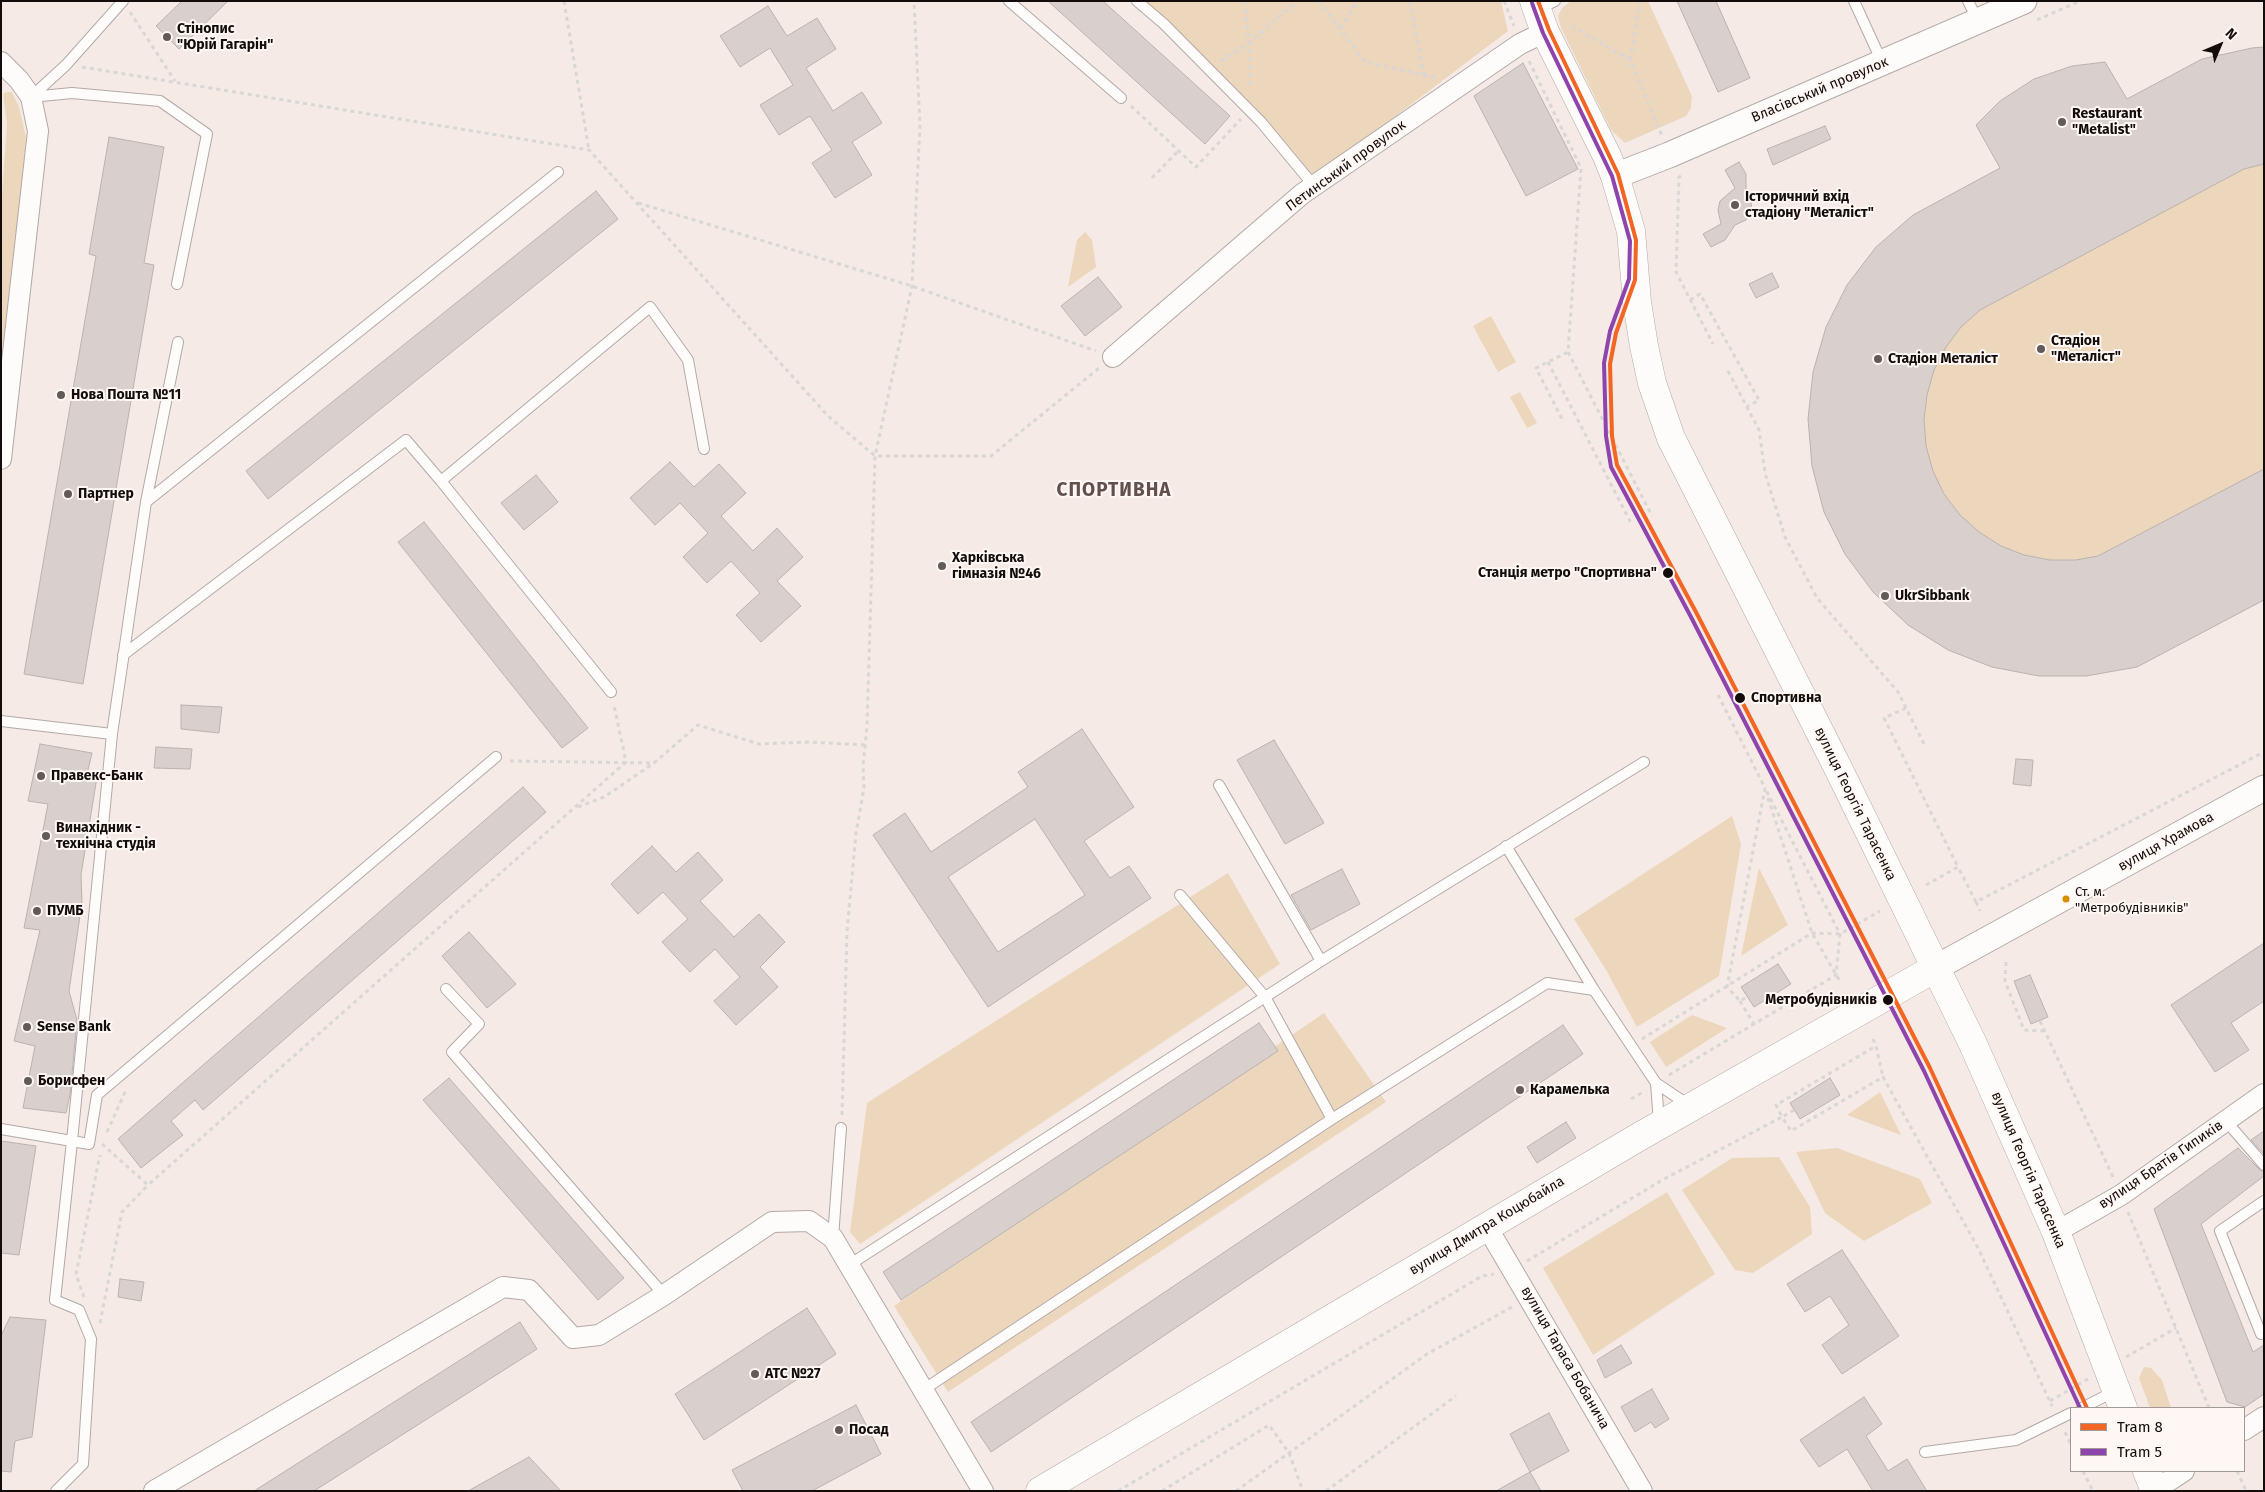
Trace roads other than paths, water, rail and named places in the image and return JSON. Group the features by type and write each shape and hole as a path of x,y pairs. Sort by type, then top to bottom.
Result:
{"main road":[{"name":"вулиця Георгія Тарасенка","path":"1543,11 1615,176 1630,231 1637,302 1644,346 1652,383 1671,438 1839,770 1973,1044 2056,1232 2119,1399"},
{"name":"вулиця Дмитра Коцюбайла","path":"1040,1491 1659,1125 1936,967"},
{"path":"2147,1472 2155,1490"}],"street":[{"name":"Петинський провулок","path":"1113,357 1314,186 1520,44 1543,11"},
{"name":"Власівський провулок","path":"1615,176 1669,155 1882,62 1973,12 2027,12"},
{"path":"1,62 19,80 31,98 38,131 1,459"},
{"name":"вулиця Храмова","path":"1936,967 2264,788"},
{"name":"вулиця Братів Гипиків","path":"2056,1232 2121,1195 2264,1094"},
{"path":"154,1491 503,1287 529,1290 573,1338 599,1335 664,1295 772,1222 809,1221 833,1238 983,1491"},
{"name":"вулиця Тараса Бобанича","path":"1487,1226 1642,1491"},
{"path":"2245,1429 2264,1417"},
{"path":"2155,1490 2182,1472"}],"lane":[{"path":"1009,1 1121,98"},
{"path":"1137,1 1164,24 1249,110 1314,186"},
{"path":"1854,1 1882,62"},
{"path":"31,98 126,5"},
{"path":"31,98 72,93 160,101 207,134 177,284"},
{"path":"146,502 558,172"},
{"path":"442,481 650,307 688,360 704,450"},
{"path":"56,1491 83,1464 91,1339 79,1310 55,1300 112,734 146,502 178,342"},
{"path":"123,654 406,440 442,481 611,692"},
{"path":"1,722 112,734"},
{"path":"1,1130 89,1144 97,1095 496,757"},
{"path":"849,1265 1322,961 1644,762"},
{"path":"1219,785 1322,961"},
{"path":"1506,846 1594,990 1656,1083 1692,1107"},
{"path":"1180,895 1266,997 1332,1119"},
{"path":"923,1390 1332,1119 1547,983 1594,990"},
{"path":"446,988 479,1024 452,1052 664,1295"},
{"path":"1656,1083 1659,1125"},
{"path":"2226,1121 2264,1165"},
{"path":"833,1238 841,1128"},
{"path":"2264,1200 2220,1231 2261,1334 2264,1332"},
{"path":"2086,1407 2119,1399"},
{"path":"1925,1452 2016,1440 2070,1413"}],"tram line":[{"name":"8","path":"1538,1 1549,30 1618,174 1636,240 1635,280 1616,333 1610,364 1612,436 1617,465 1697,614 1930,1068 2087,1407"},
{"name":"5","path":"1532,3 1543,33 1612,176 1630,241 1629,279 1610,331 1604,363 1606,436 1611,467 1691,617 1924,1071 2080,1407"}],"place":[{"name":"Стінопис \"Юрій Гагарін\"","path":"167,37"},
{"name":"Restaurant \"Metalist\"","path":"2062,122"},
{"name":"Історичний вхід стадіону \"Металіст\"","path":"1735,205"},
{"name":"Стадіон \"Металіст\"","path":"2041,349"},
{"name":"Стадіон Металіст","path":"1878,359"},
{"name":"Нова Пошта №11","path":"61,395"},
{"name":"Партнер","path":"68,494"},
{"name":"Харківська гімназія №46","path":"942,566"},
{"name":"Станція метро \"Спортивна\"","path":"1668,573"},
{"name":"UkrSibbank","path":"1885,596"},
{"name":"Спортивна","path":"1740,698"},
{"name":"Правекс-Банк","path":"41,776"},
{"name":"Винахідник - технічна студія","path":"46,836"},
{"name":"Ст. м. \"Метробудівників\"","path":"2066,899"},
{"name":"ПУМБ","path":"37,911"},
{"name":"Метробудівників","path":"1888,1000"},
{"name":"Sense Bank","path":"27,1027"},
{"name":"Борисфен","path":"28,1081"},
{"name":"Карамелька","path":"1520,1090"},
{"name":"АТС №27","path":"755,1374"},
{"name":"Посад","path":"839,1430"}],"district":[{"name":"СПОРТИВНА","path":"1114,491"}]}
